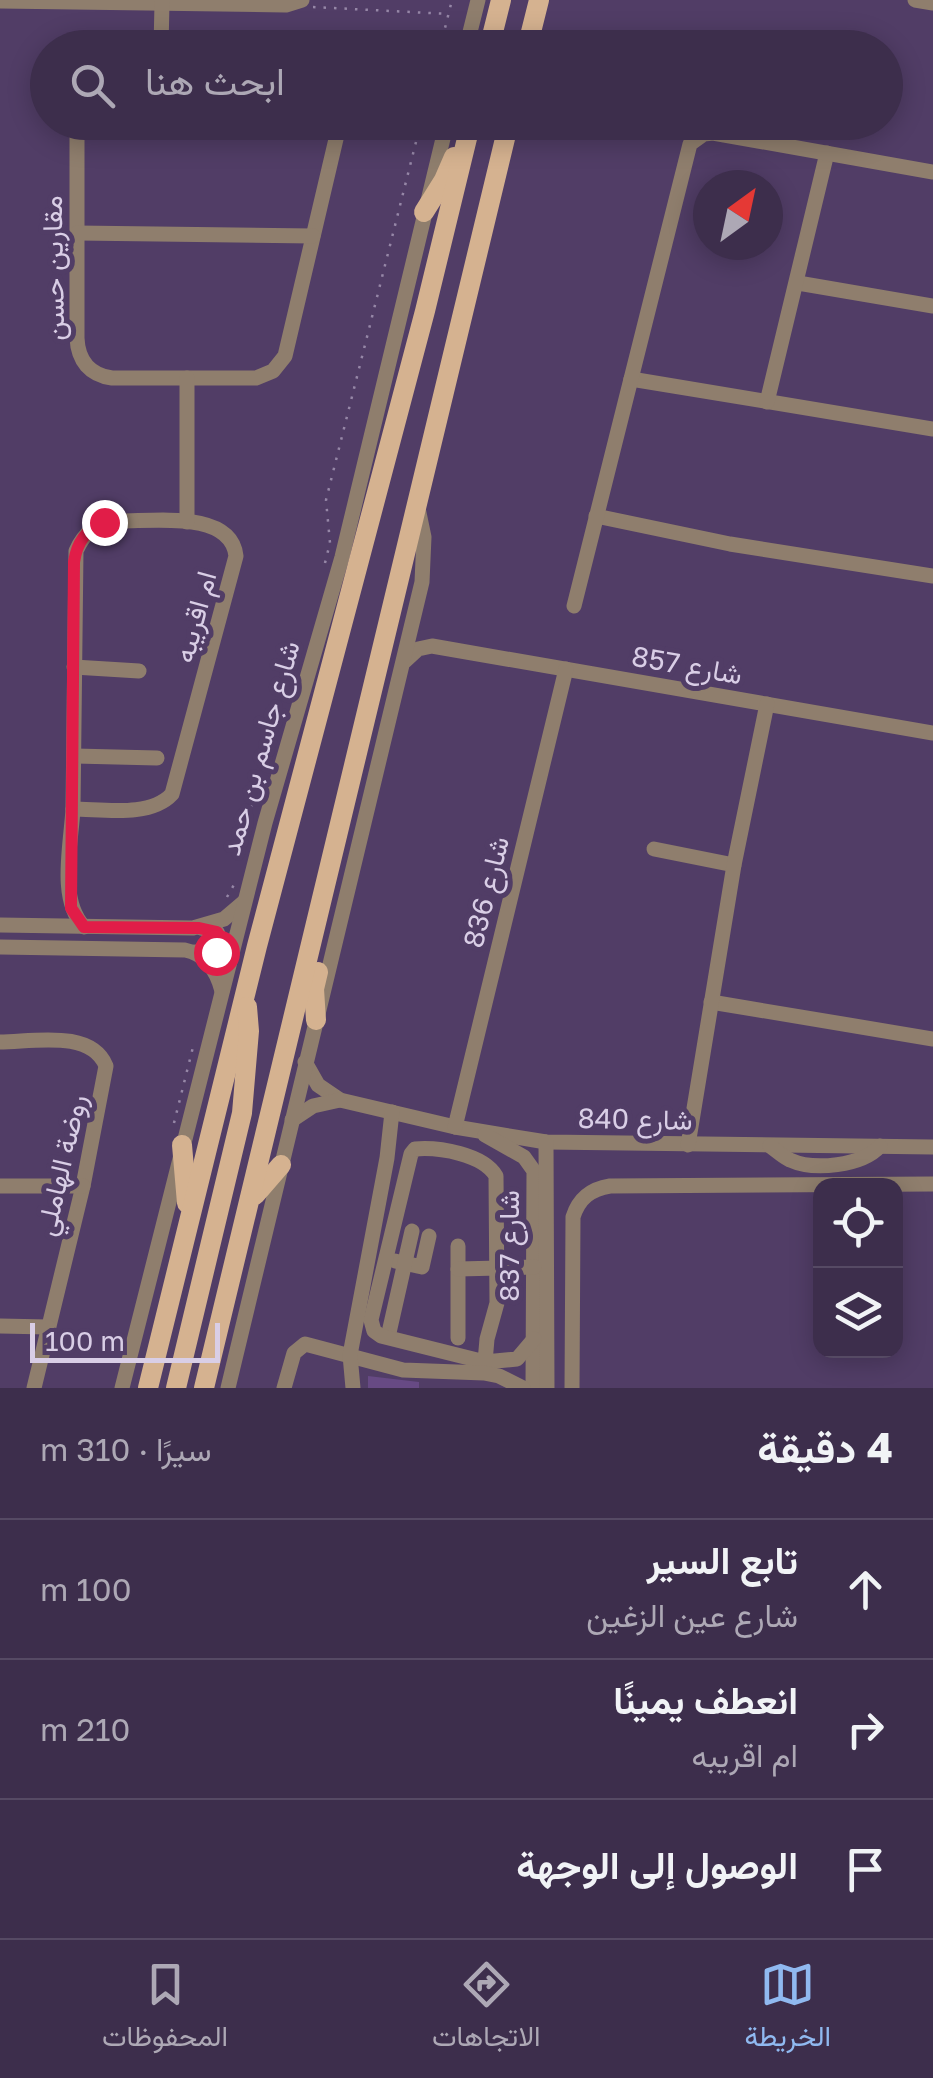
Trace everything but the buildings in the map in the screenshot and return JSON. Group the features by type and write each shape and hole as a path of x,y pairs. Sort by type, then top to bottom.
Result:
{"main road":[{"path":"494,30 501,0"},
{"path":"532,30 539,0"},
{"path":"424,212 444,180 461,140"},
{"name":"شارع جاسم بن حمد","path":"148,1388 246,990 426,311 465,140"},
{"path":"204,1388 505,140"},
{"path":"316,1020 314,989 324,946 319,918"},
{"path":"176,1388 242,1113 250,1031 246,990"},
{"path":"182,1145 188,1215"},
{"path":"250,1200 280,1166"}],"street":[{"path":"470,30 478,0"},
{"path":"915,0 933,3"},
{"path":"0,1 294,2"},
{"path":"161,30 162,3"},
{"name":"مقارين حسن","path":"77,140 77,338 83,362 104,377 187,378 256,378 280,364 288,347 336,140"},
{"name":"شارع جاسم بن حمد","path":"122,1388 244,902 342,557 442,140"},
{"path":"574,606 690,144 696,140"},
{"path":"753,140 933,172"},
{"path":"767,402 827,153"},
{"path":"77,233 314,236"},
{"path":"798,283 933,306"},
{"path":"187,378 187,522"},
{"path":"631,379 933,429"},
{"path":"228,1388 413,619 424,552 418,508"},
{"path":"596,516 730,544 933,576"},
{"name":"ام اقريبه","path":"54,926 69,900 72,810 75,756 76,551 86,533 104,522 217,526 232,538 236,556 176,786 166,801 149,808 72,810"},
{"path":"402,665 418,650 432,646 413,619"},
{"name":"شارع 857","path":"432,646 933,733"},
{"path":"74,668 139,671"},
{"name":"شارع 836","path":"454,1126 566,669"},
{"path":"688,1145 734,865 767,704"},
{"path":"75,756 157,758"},
{"path":"654,849 734,865"},
{"path":"69,900 84,927"},
{"path":"199,928 224,919 244,902"},
{"path":"0,925 199,928 217,932 222,944 216,952 0,946"},
{"path":"195,952 215,972 222,991"},
{"path":"711,1002 933,1039"},
{"name":"روضة الهاملي","path":"0,1042 83,1043 103,1058 106,1074 34,1388"},
{"path":"305,1062 318,1085 340,1100"},
{"path":"292,1120 312,1106 340,1100"},
{"name":"شارع 840","path":"340,1100 546,1142 933,1146"},
{"path":"353,1388 350,1355 392,1112"},
{"name":"شارع 837","path":"482,1132 524,1157 534,1171 534,1388"},
{"name":"شارع 837","path":"546,1142 547,1388"},
{"path":"770,1146 798,1162 851,1164 868,1158 880,1146"},
{"path":"485,1362 497,1302 498,1188 493,1170 479,1160 421,1148 411,1154 371,1324 378,1334 485,1362 513,1361 534,1339"},
{"path":"851,1164 852,1178"},
{"path":"572,1388 572,1226 576,1209 586,1195 610,1186 813,1184"},
{"path":"903,1184 933,1184"},
{"path":"0,1186 83,1186"},
{"path":"392,1338 408,1265 420,1234"},
{"path":"458,1246 458,1338"},
{"path":"386,1258 408,1265"},
{"path":"458,1270 534,1267"},
{"path":"0,1326 48,1327"},
{"path":"284,1388 298,1348 313,1344 434,1380 499,1382 523,1388"}],"path":[{"path":"445,30 452,0"},
{"path":"294,2 449,14"},
{"path":"321,576 330,543 326,500 417,140"},
{"path":"251,822 257,776 283,707"},
{"path":"221,905 236,880"}],"route":[{"path":"104,522 86,533 74,562 71,908 84,927 199,928 217,932 222,944 216,952"}]}
